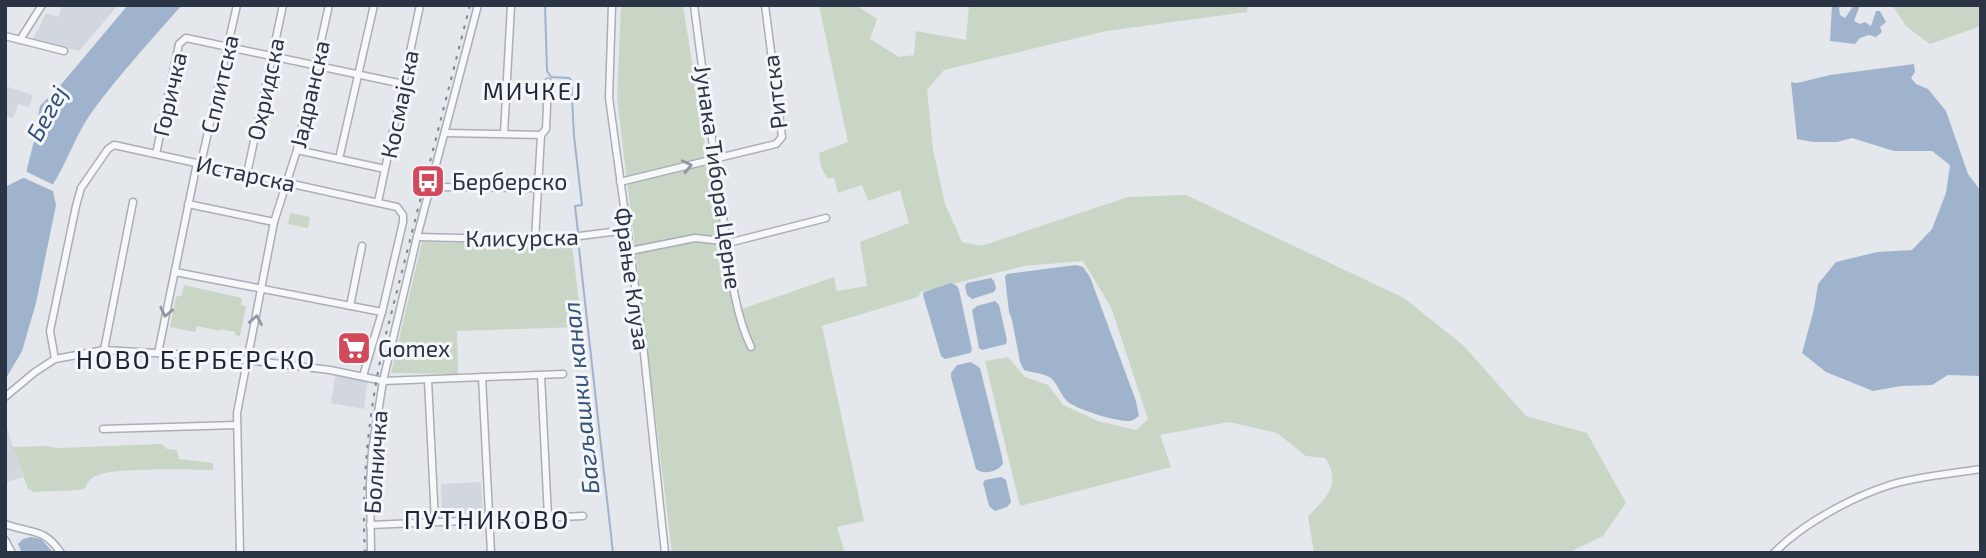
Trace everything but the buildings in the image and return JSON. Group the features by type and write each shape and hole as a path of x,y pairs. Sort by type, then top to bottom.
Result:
{"street":[{"path":"20,40 42,5"},
{"name":"Сплитска","path":"158,353 188,204 237,5"},
{"name":"Охридска","path":"247,173 283,5"},
{"name":"Јадранска","path":"240,553 237,414 274,222 297,150 329,5"},
{"path":"339,159 374,5"},
{"name":"Космајска","path":"378,202 421,5"},
{"name":"Болничка","path":"371,553 372,443 383,381 417,237 478,5"},
{"path":"504,134 511,5"},
{"name":"Фрање Клуза","path":"612,5 609,99 643,344 666,553"},
{"name":"Јунака Тибора Церне","path":"694,5 726,242 738,306 751,347"},
{"name":"Ритска","path":"620,181 776,144 782,137 765,5"},
{"path":"5,36 64,51"},
{"name":"Горичка","path":"156,154 179,44 188,38 228,47"},
{"path":"228,47 403,84"},
{"path":"535,240 541,135 546,129 548,82"},
{"path":"445,133 541,135"},
{"name":"Истарска","path":"55,359 50,331 81,188 108,149 114,145 378,202"},
{"path":"297,150 385,169"},
{"path":"430,187 538,188"},
{"path":"104,350 133,202"},
{"path":"363,376 382,312 403,219 397,207 378,202"},
{"path":"188,204 274,222"},
{"path":"630,251 695,238 726,242 826,218"},
{"name":"Клисурска","path":"417,237 535,240 627,230"},
{"path":"350,306 362,246"},
{"path":"175,272 382,312"},
{"path":"5,397 55,359 104,350 222,357 383,381 563,374"},
{"path":"541,375 548,517"},
{"path":"482,377 491,553"},
{"path":"428,380 435,522"},
{"path":"103,429 237,425"},
{"path":"1774,553 1806,526 1871,492 1916,479 1981,469"},
{"path":"370,525 583,516"},
{"path":"5,524 40,532 61,553"},
{"path":"12,553 5,538 16,528"}],"shaded area":[{"path":"63,5 118,5 79,51 33,39 46,13 58,17"},
{"path":"5,86 33,95 29,107 18,104 13,118 5,116"},
{"path":"336,373 368,379 364,409 331,403"},
{"path":"5,428 23,477 5,483"},
{"path":"481,482 483,514 445,515 442,512 441,484"}],"green space":[{"path":"621,5 683,5 710,178 747,349 753,350 742,309 834,277 837,291 867,286 860,242 909,223 900,190 868,201 862,185 838,193 834,177 828,179 821,167 819,153 848,142 819,5 856,5 877,19 870,39 899,57 914,55 916,31 966,40 969,5 1248,5 1247,12 1106,31 944,70 927,90 933,149 945,204 962,242 981,246 1128,197 1186,195 1404,298 1464,346 1526,416 1587,433 1626,503 1603,536 1568,553 1314,553 1308,516 1330,490 1332,475 1325,458 1306,456 1277,433 1229,422 1160,435 1171,467 1020,506 985,361 1008,357 1025,377 1048,385 1063,405 1098,421 1136,430 1148,419 1111,307 1083,261 1024,266 921,292 918,297 822,326 864,521 837,527 844,550 834,553 672,553 617,98"},
{"path":"1892,5 1981,5 1981,26 1930,44 1907,27"},
{"path":"290,213 310,217 308,228 288,224"},
{"path":"422,242 572,245 582,327 457,331 458,374 391,373"},
{"path":"184,285 242,298 241,305 246,306 240,336 221,329 220,331 197,326 195,332 170,327 176,297 182,295"},
{"path":"162,444 167,449 177,450 179,459 213,463 213,470 118,471 94,477 80,490 34,492 28,489 13,447 58,448"}],"water":[{"name":"Бегеј","path":"128,5 182,5 94,109 52,186 56,205 36,303 22,351 5,380 5,187 25,177 40,106"},
{"path":"1832,5 1841,5 1840,15 1845,18 1854,5 1860,5 1854,21 1860,24 1865,22 1871,26 1876,11 1880,11 1886,22 1880,27 1882,32 1876,37 1869,35 1860,38 1855,44 1830,41"},
{"path":"1914,64 1915,72 1911,78 1916,84 1928,89 1946,111 1968,174 1981,191 1981,376 1948,375 1932,385 1901,386 1873,391 1826,372 1802,353 1818,284 1836,262 1877,252 1912,250 1932,229 1946,193 1950,165 1932,151 1894,151 1852,138 1837,142 1797,139 1791,82"},
{"path":"1076,265 1083,267 1090,277 1136,401 1139,416 1131,421 1106,417 1071,404 1051,378 1024,370 1020,362 1009,312 1005,277 1007,274"},
{"path":"991,278 996,288 994,292 972,299 967,295 967,283"},
{"path":"951,283 959,290 972,350 970,353 945,359 941,356 923,295 924,292"},
{"path":"995,301 999,305 1006,344 982,350 979,348 972,310"},
{"path":"971,362 980,368 1002,457 1003,464 990,472 976,469 951,377 957,365"},
{"path":"1001,477 1006,480 1011,502 1007,507 995,511 989,506 983,483 985,480"},
{"path":"31,537 41,539 54,553 22,553 18,544"}],"pier":[{"path":"23,170 56,186 57,193 20,176"}],"waterway":[{"name":"Багљашки канал","path":"545,5 547,71 551,77 571,80 582,205 575,206 578,232"},
{"name":"Багљашки канал","path":"578,239 613,553"}],"railway":[{"path":"365,553 365,473 379,368 470,5"}],"place":[{"name":"Берберско","path":"428,181"},
{"name":"Gomex","path":"354,348"}],"district":[{"name":"МИЧКЕЈ","path":"533,90"},
{"name":"НОВО БЕРБЕРСКО","path":"196,358"},
{"name":"ПУТНИКОВО","path":"487,518"}]}
